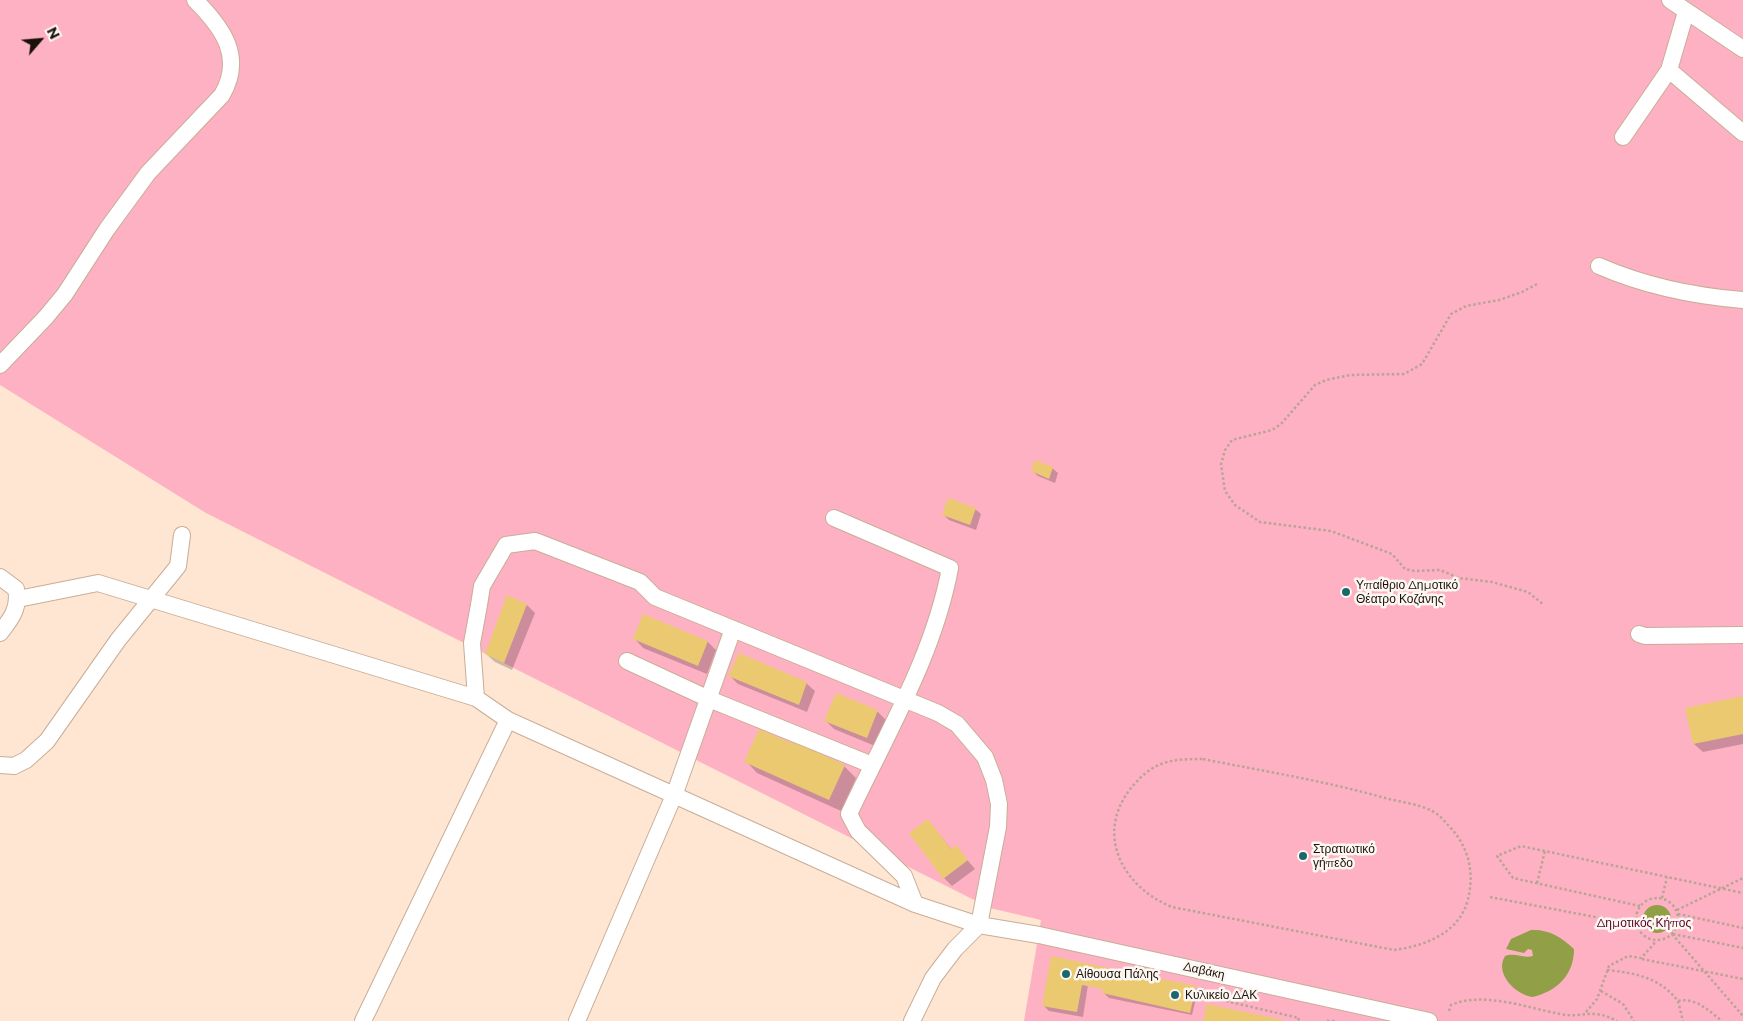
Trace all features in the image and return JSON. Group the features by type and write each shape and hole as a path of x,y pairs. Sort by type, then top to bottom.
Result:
{"street":[{"path":"0,364 46,317 65,294 107,229 148,173 222,95 229,82 232,69 232,55 223,36 208,13 195,0"},
{"path":"1670,0 1743,49"},
{"path":"1623,137 1669,70 1686,12"},
{"path":"1669,70 1743,133"},
{"path":"1599,266 1627,278 1656,287 1743,300"},
{"path":"834,518 950,568 944,603 905,698 848,814 858,831 904,876 915,904"},
{"path":"0,765 14,766 26,760 47,741 118,640 178,566 182,535"},
{"path":"476,698 472,643 482,586 506,545 535,541 640,582 655,597 905,698 957,724 985,757 994,780 999,804 998,827 979,925 955,949 933,978 912,1021"},
{"path":"0,577 16,589 18,599 17,608 0,633"},
{"name":"Δαβάκη","path":"18,599 98,583 151,601 476,698 508,720 675,793 915,904 979,925 1039,935 1429,1021"},
{"path":"577,1021 675,793 733,629"},
{"path":"1639,634 1644,636 1743,635"},
{"path":"627,661 709,699 872,765"},
{"path":"363,1021 508,720"}],"path":[{"path":"1537,284 1522,292 1499,300 1466,306 1451,314 1422,364 1404,374 1350,375 1315,385 1281,424 1272,430 1247,434 1232,440 1225,450 1221,464 1225,491 1235,505 1260,522 1331,531 1392,554 1405,569 1415,571 1440,570 1459,578 1492,582 1528,592 1544,605"},
{"path":"1203,759 1218,762 1319,781 1432,811 1453,830 1468,853 1472,882 1465,908 1457,920 1438,938 1423,945 1394,950 1172,907 1160,902 1133,882 1120,859 1114,829 1121,804 1137,780 1148,771 1164,763 1203,759"},
{"path":"1640,906 1513,878 1497,856 1521,846 1743,893"},
{"path":"1537,883 1545,851"},
{"path":"1662,898 1667,877"},
{"path":"1676,910 1743,878"},
{"path":"1490,897 1636,925"},
{"path":"1650,898 1662,898 1671,902 1676,910 1678,925 1672,934 1666,938 1654,940 1643,935 1636,925 1635,919 1640,906 1650,898"},
{"path":"1678,914 1743,928"},
{"path":"1672,934 1743,948"},
{"path":"1672,934 1743,1016"},
{"path":"1641,958 1654,944 1654,940"},
{"path":"1449,1011 1451,1005 1458,1002 1475,1000 1520,1004 1562,1015 1586,1012 1592,1008 1601,991 1609,966 1621,958 1634,956 1743,979"},
{"path":"1607,970 1626,972 1653,980 1678,1001 1683,1021"},
{"path":"1202,987 1200,995 1299,1018 1298,1021"},
{"path":"1601,991 1622,1004 1634,1021"},
{"path":"1678,1001 1686,1000 1699,1004 1722,1021"},
{"path":"1586,1012 1603,1015 1616,1021"},
{"path":"1328,1019 1335,1021"}],"green space":[{"name":"Δημοτικός Κήπος","path":"0,0 1743,0 1743,1021 1024,1021 1041,920 990,908 206,513 0,385"}],"shaded area":[{"path":"1657,905 1667,909 1671,919 1667,929 1657,933 1647,929 1643,919 1647,909"},
{"path":"1531,930 1543,931 1554,935 1574,949 1571,967 1557,986 1550,991 1533,997 1520,992 1508,983 1502,970 1505,956 1533,956 1532,950 1528,949 1524,953 1506,949 1511,939"}],"building":[{"path":"1035,460 1053,467 1049,479 1031,471"},
{"path":"948,498 976,508 970,525 942,515"},
{"path":"507,595 527,604 504,663 485,654"},
{"path":"643,614 708,641 698,666 633,639"},
{"path":"739,653 807,682 799,705 728,676"},
{"path":"836,693 878,710 867,738 824,721"},
{"path":"1743,696 1743,734 1693,744 1685,708"},
{"path":"759,729 793,744 795,738 812,745 810,749 845,765 829,800 744,762"},
{"path":"928,819 951,849 956,845 968,860 943,879 909,833"},
{"path":"1051,956 1196,986 1190,1013 1102,993 1103,989 1082,985 1077,1012 1042,1006"},
{"path":"1207,1004 1283,1020 1283,1021 1203,1021"}],"place":[{"name":"Υπαίθριο Δημοτικό Θέατρο Κοζάνης","path":"1346,592"},
{"name":"Στρατιωτικό γήπεδο","path":"1303,856"},
{"name":"Αίθουσα Πάλης","path":"1066,974"},
{"name":"Κυλικείο ΔΑΚ","path":"1175,995"}]}
